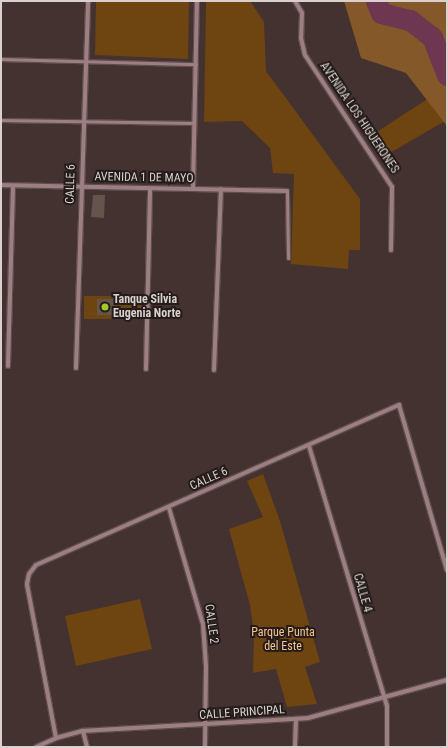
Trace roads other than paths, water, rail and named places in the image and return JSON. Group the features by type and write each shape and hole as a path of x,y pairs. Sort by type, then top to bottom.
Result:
{"street":[{"name":"CALLE 6","path":"76,368 88,1"},
{"path":"193,189 197,1"},
{"name":"AVENIDA LOS HIGUERONES","path":"295,1 302,13 301,38 305,55 392,187 391,250"},
{"name":"AVENIDA 1 DE MAYO","path":"1,185 287,191"},
{"path":"8,366 13,186"},
{"path":"146,369 150,189"},
{"path":"214,370 221,189"},
{"name":"CALLE 6","path":"56,738 27,584 29,574 36,565 169,508 399,405 447,570"},
{"name":"CALLE 4","path":"309,446 388,712 387,747"},
{"name":"CALLE 2","path":"169,508 203,624 205,747"},
{"name":"CALLE PRINCIPAL","path":"36,747 56,738 83,731 296,719 384,699 447,680"},
{"path":"295,747 296,719"},
{"path":"83,731 87,747"}],"lane":[{"path":"1,59 196,64"},
{"path":"1,120 194,123"},
{"path":"287,191 288,258"}],"waterway":[{"path":"376,1 381,13 410,20 432,37 447,75"}],"place":[{"name":"Tanque Silvia Eugenia Norte","path":"105,307"}],"park label":[{"name":"Parque Punta del Este","path":"283,640"}]}
